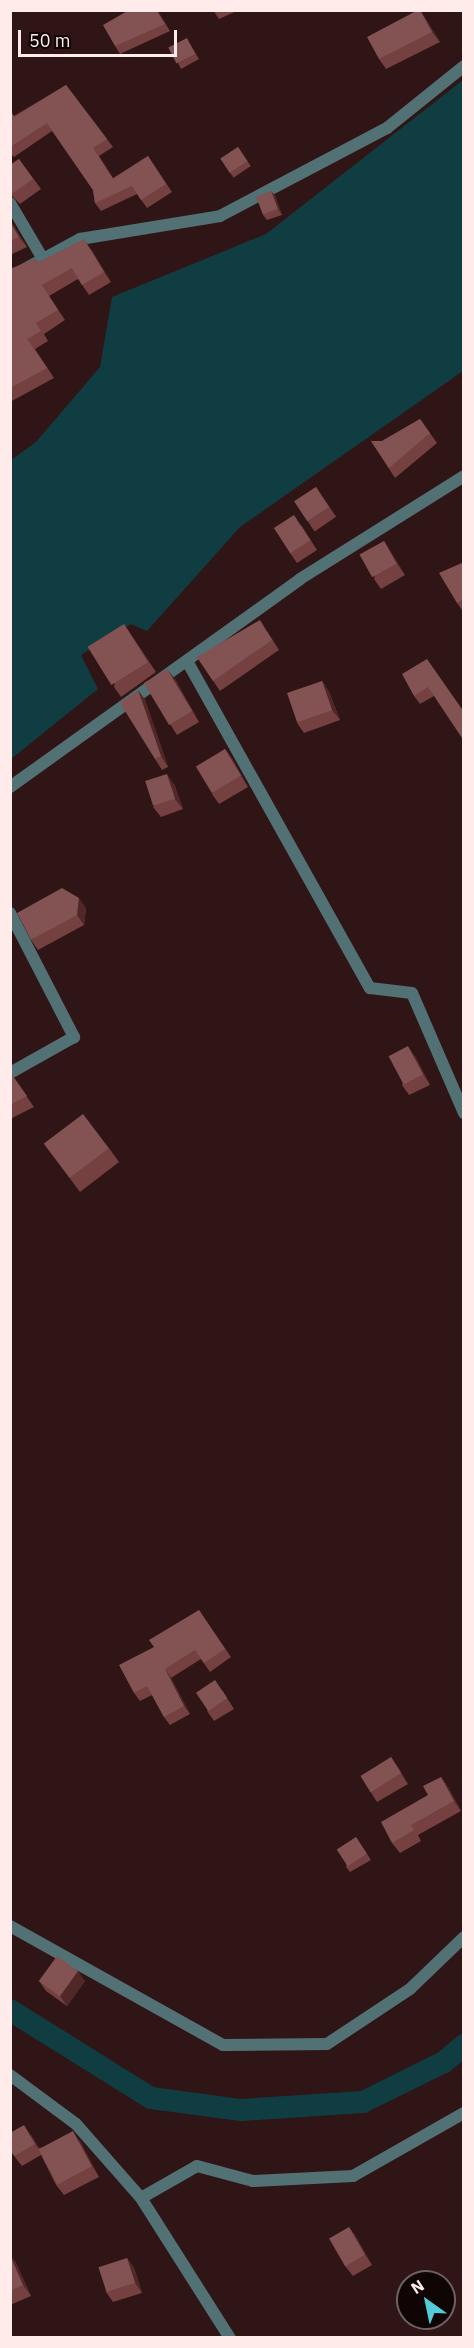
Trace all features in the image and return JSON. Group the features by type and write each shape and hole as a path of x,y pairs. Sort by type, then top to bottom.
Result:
{"street":[{"path":"10,278 80,240 220,216 387,128 464,66"},
{"path":"10,203 43,259"},
{"path":"10,787 300,579 464,476"},
{"path":"187,661 370,988 412,993 464,1113"},
{"path":"10,913 74,1037 10,1073"},
{"path":"10,1926 223,2045 327,2044 410,1989 464,1937"},
{"path":"10,2075 76,2124 141,2198 230,2337"},
{"path":"141,2198 198,2166 253,2181 353,2176 464,2113"}],"water":[{"path":"463,80 463,371 240,527 147,631 131,624 81,655 98,689 11,759 11,460 36,442 100,367 112,297 266,234"}],"building":[{"path":"129,10 156,10 165,24 115,46 103,25"},
{"path":"418,10 432,32 379,59 367,37"},
{"path":"187,38 195,54 176,64 168,48"},
{"path":"66,85 107,139 93,148 113,179 148,156 166,184 141,200 132,186 95,203 93,190 47,123 10,147 10,111 14,117"},
{"path":"238,147 247,161 230,173 220,158"},
{"path":"19,159 33,179 13,193 10,191 10,165"},
{"path":"271,191 278,209 263,214 256,197"},
{"path":"10,222 19,237 10,241"},
{"path":"84,239 104,272 82,285 72,268 42,285 58,310 36,323 41,331 27,339 47,368 10,388 10,269 35,259 37,263"},
{"path":"420,419 430,433 389,468 371,441 382,441"},
{"path":"316,487 329,507 307,521 294,501"},
{"path":"294,515 310,540 290,553 274,528"},
{"path":"384,541 397,564 372,577 360,555"},
{"path":"464,562 464,599 457,603 439,573"},
{"path":"260,620 272,640 213,681 197,657"},
{"path":"124,624 148,662 111,685 88,647"},
{"path":"427,659 464,712 464,741 428,687 414,696 402,674"},
{"path":"167,669 192,711 169,725 144,683"},
{"path":"322,681 332,710 297,722 287,693"},
{"path":"138,690 161,756 155,759 120,703"},
{"path":"225,749 241,776 212,793 196,767"},
{"path":"167,774 175,799 153,806 145,781"},
{"path":"62,888 79,898 77,915 31,940 17,913"},
{"path":"408,1046 423,1074 404,1085 389,1056"},
{"path":"10,1072 27,1096 10,1105"},
{"path":"83,1114 109,1148 70,1178 44,1143"},
{"path":"199,1610 225,1649 204,1663 195,1650 165,1669 184,1706 164,1717 147,1686 134,1693 119,1665 154,1647 149,1640"},
{"path":"215,1680 227,1698 208,1711 196,1693"},
{"path":"391,1757 401,1773 371,1792 360,1776"},
{"path":"441,1777 454,1801 411,1825 414,1830 392,1843 381,1822 428,1795 423,1786"},
{"path":"356,1837 367,1854 348,1866 337,1850"},
{"path":"57,1956 78,1971 60,1996 39,1981"},
{"path":"24,2125 35,2144 14,2156 10,2150 10,2133"},
{"path":"73,2131 92,2166 57,2185 39,2149"},
{"path":"349,2227 365,2255 345,2266 329,2238"},
{"path":"10,2256 23,2285 10,2291"},
{"path":"127,2258 135,2283 107,2292 98,2267"}],"waterway":[{"path":"10,2010 151,2098 241,2110 363,2102 444,2062 464,2045"}]}
